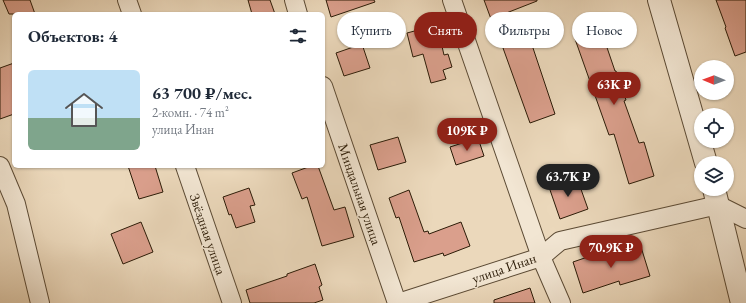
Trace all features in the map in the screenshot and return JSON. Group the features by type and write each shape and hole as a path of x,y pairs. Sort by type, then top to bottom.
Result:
{"street":[{"path":"127,0 131,12"},
{"path":"294,0 297,12"},
{"path":"452,0 540,256 561,303"},
{"path":"659,0 704,156"},
{"name":"Миндальная улица","path":"325,92 398,303"},
{"path":"0,166 16,204 40,303"},
{"name":"Звёздная улица","path":"185,168 232,303"},
{"path":"716,197 746,218"},
{"path":"716,197 742,303"},
{"name":"улица Инан","path":"398,303 540,256 560,241 716,197"}],"building":[{"path":"3,0 30,0 34,12 12,12 12,14 9,14"},
{"path":"248,0 270,0 274,12 251,12"},
{"path":"326,0 374,0 375,2 346,12 337,12 337,15 331,17"},
{"path":"484,0 537,0 509,12 488,12"},
{"path":"716,0 746,0 746,52 735,56"},
{"path":"414,31 414,48 442,48 444,55 448,54 452,67 443,70 446,79 431,83 423,54 413,57 407,33"},
{"path":"350,48 363,48 370,68 344,76 336,53"},
{"path":"503,48 533,48 555,114 530,123"},
{"path":"578,48 607,48 626,100 624,101 639,143 644,142 654,176 629,184 614,134 609,135"},
{"path":"12,64 12,115 0,119 0,68"},
{"path":"398,137 406,162 378,170 370,145"},
{"path":"478,138 484,156 456,165 450,147"},
{"path":"129,168 156,168 163,192 139,199"},
{"path":"306,168 319,168 334,210 345,207 354,237 322,246 307,197 302,199 292,173"},
{"path":"577,178 588,209 560,219 549,187"},
{"path":"249,188 255,205 250,206 255,222 236,228 231,214 229,215 223,197"},
{"path":"409,190 424,232 428,231 429,234 461,222 470,246 444,256 443,253 414,262 399,217 396,218 389,198"},
{"path":"141,222 153,252 123,264 111,234"},
{"path":"641,247 650,276 620,285 619,281 583,293 573,262 602,252 604,258"},
{"path":"315,264 322,285 319,287 323,300 314,303 250,303 246,290 287,276 287,274"},
{"path":"530,288 535,303 494,303 494,300"}]}
